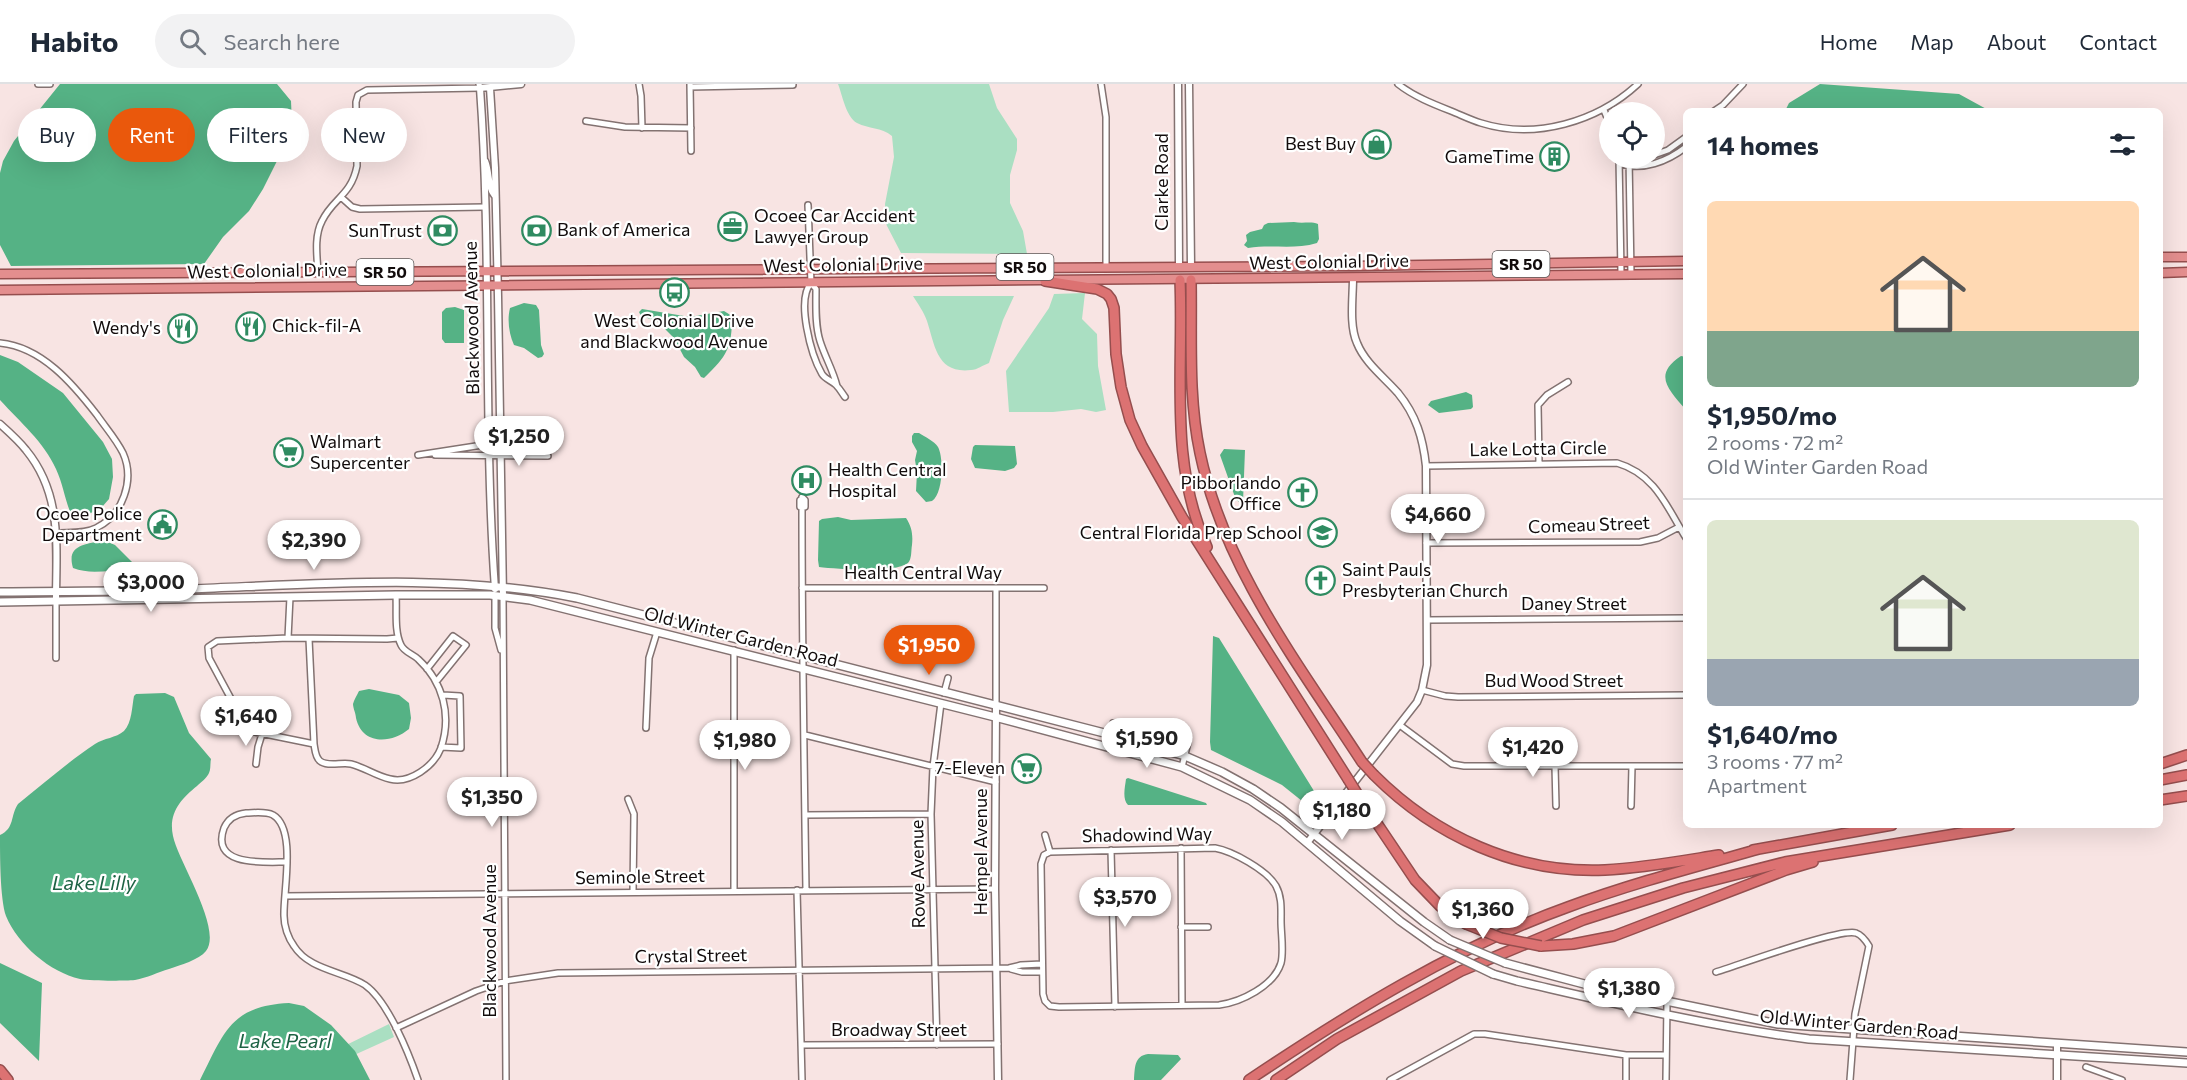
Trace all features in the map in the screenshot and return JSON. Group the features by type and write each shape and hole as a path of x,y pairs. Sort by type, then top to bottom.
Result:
{"highway":[{"path":"2163,257 2187,257"},
{"name":"West Colonial Drive","path":"0,274 1373,266 1683,261"},
{"name":"Clarke Road","path":"1179,266 1180,280"},
{"name":"Clarke Road","path":"1191,266 1191,280"},
{"path":"1330,279 1352,266"},
{"path":"1353,278 1362,270 1373,266"},
{"path":"213,288 232,272"},
{"path":"2163,273 2187,272"},
{"name":"West Colonial Drive","path":"0,290 810,283 947,279 1191,280 1683,274"},
{"path":"1045,280 1097,289 1111,299 1114,305 1118,371 1130,420 1156,474 1358,795 1415,880 1440,906 1466,924 1501,938 1541,946 1573,944 1614,936 1786,870 1865,849"},
{"path":"1180,280 1180,426 1183,465 1196,518 1215,566"},
{"path":"1191,280 1192,380 1195,414 1199,450 1217,515 1268,617 1362,762 1411,809 1442,830 1472,845 1507,857 1536,864 1603,870 1759,849 1875,828"},
{"path":"2163,763 2187,755"},
{"path":"2163,779 2187,775"},
{"path":"2163,800 2187,796"},
{"path":"1276,1080 1337,1039 1461,971 1583,920 1683,888 1774,865 1992,828"},
{"path":"1249,1080 1359,1008 1432,968 1502,934 1567,907 1759,849"},
{"path":"0,1070 8,1080"}],"main road":[{"name":"Old Winter Garden Road","path":"0,592 189,590 290,584 396,582 494,585 577,598 1112,735 1185,756 1222,772 1281,808 1424,922 1450,940 1505,963 1547,976 1778,1024 2187,1052"},
{"path":"290,584 290,597"},
{"name":"Old Winter Garden Road","path":"0,602 396,595 499,596 530,600 734,650 1182,767 1250,800 1307,843 1400,921 1435,946 1493,974 1516,981 1771,1034 2187,1063"}],"street":[{"path":"38,84 50,84"},
{"path":"318,272 317,236 320,223 327,212 342,198 355,176 358,95 367,90 521,84"},
{"path":"639,84 642,128"},
{"path":"1101,84 1106,117 1106,266"},
{"name":"Clarke Road","path":"1178,84 1179,266"},
{"name":"Clarke Road","path":"1189,84 1191,266"},
{"path":"1398,84 1406,90 1482,123 1509,128 1540,129 1569,123 1599,112"},
{"path":"1615,102 1638,84"},
{"path":"1722,108 1743,84"},
{"path":"691,151 690,85 794,85"},
{"name":"Blackwood Avenue","path":"479,86 485,207 494,585 499,596"},
{"name":"Blackwood Avenue","path":"490,86 498,284 504,586 499,596 495,628 502,658 506,1080"},
{"path":"586,121 625,127 691,128"},
{"path":"1665,151 1683,139"},
{"path":"1665,160 1683,149"},
{"path":"483,156 489,170 490,189 495,196"},
{"path":"1619,168 1621,273"},
{"path":"1630,168 1631,273"},
{"path":"342,198 352,207 360,209 485,207"},
{"path":"808,205 810,283 805,289 805,310 810,344 823,376 837,386 845,397"},
{"path":"1307,843 1401,726 1417,702 1427,665 1426,466 1423,443 1409,409 1374,368 1356,342 1353,329 1353,278"},
{"path":"810,283 816,289 816,313 820,340 837,386"},
{"path":"0,343 15,344 30,351 65,377 116,441 124,456 128,477 123,500 114,516 95,528 81,532 55,533"},
{"path":"1539,464 1538,405 1547,395 1568,382"},
{"path":"0,424 26,450 41,472 51,494 55,533 56,658"},
{"path":"548,442 489,444 418,455 548,456"},
{"name":"Lake Lotta Circle","path":"1426,466 1617,463 1632,467 1643,474 1656,489 1683,533"},
{"path":"802,498 800,507 802,508 806,890"},
{"name":"Comeau Street","path":"1426,543 1640,542 1658,538 1679,527"},
{"name":"Health Central Way","path":"802,588 1044,588"},
{"name":"Hempel Avenue","path":"996,588 995,889 998,1080"},
{"path":"309,639 314,744 316,756 320,761 351,764 391,780 400,780 420,773 431,763 441,747 446,711 443,695 427,669 418,659 402,648 398,638 396,595"},
{"path":"288,638 290,597"},
{"name":"Daney Street","path":"1427,620 1683,618"},
{"path":"646,728 649,658 657,632"},
{"path":"427,669 453,636 466,645 435,682"},
{"path":"314,744 255,732 244,723 209,658 208,647 217,641 288,638 398,638"},
{"path":"734,650 734,891"},
{"path":"944,693 948,678"},
{"name":"Bud Wood Street","path":"1422,690 1445,696 1683,695"},
{"path":"441,747 461,748 459,696 443,695"},
{"name":"Rowe Avenue","path":"937,1045 931,814 933,767 940,703"},
{"path":"1112,735 1113,723"},
{"path":"1401,726 1452,764 1464,766 1683,766"},
{"path":"256,764 262,734"},
{"path":"805,735 996,783"},
{"path":"1182,767 1188,742"},
{"path":"1556,766 1556,806"},
{"path":"1631,806 1632,766"},
{"path":"628,799 634,814 633,892"},
{"path":"286,862 249,862 235,859 224,844 222,837 225,826 232,818 242,813 272,815 281,824 286,840 286,862 284,917 293,945 301,956 365,986 376,996 396,1028 418,1080"},
{"path":"805,815 931,814"},
{"path":"1045,835 1050,852"},
{"path":"1181,848 1182,1005"},
{"name":"Shadowind Way","path":"1215,848 1227,850 1270,878 1280,895 1282,960 1277,972 1269,981 1231,1004 1050,1006 1043,994 1042,972 1041,864 1044,855 1050,852 1112,850 1215,848"},
{"path":"1112,850 1115,1006"},
{"name":"Seminole Street","path":"285,896 995,889"},
{"path":"797,890 802,1080"},
{"path":"1181,927 1208,927"},
{"path":"1716,972 1844,933 1856,933 1864,938 1869,946 1854,1031 1850,1080"},
{"path":"997,968 1042,964"},
{"name":"Crystal Street","path":"396,1028 476,991 505,981 558,973 997,968"},
{"path":"1009,968 1022,972 1042,972"},
{"path":"1666,1080 1667,1002"},
{"path":"1390,1080 1474,1034 1626,1055 1665,1054"},
{"name":"Broadway Street","path":"801,1045 998,1044"},
{"path":"2057,1044 2057,1080"},
{"path":"1626,1055 1626,1080"},
{"path":"2086,1067 2122,1080"}],"shaded area":[{"path":"838,84 989,84 997,108 1017,139 1017,150 1010,175 1010,203 1023,231 1027,254 901,253 886,224 885,204 894,157 892,136 853,120 847,111"},
{"path":"1085,293 1082,319 1097,334 1098,366 1106,410 1009,412 1006,371 1049,308 1054,294"},
{"path":"913,296 1014,296 1003,320 989,363 973,370 960,370 944,363 935,349 924,314"},
{"path":"389,1024 394,1037 341,1061 336,1050"}],"water":[{"path":"60,84 277,84 291,101 291,108 207,108 207,162 276,162 249,211 223,237 204,264 11,266 0,245 0,173 3,161 18,136 18,162 96,162 96,108 41,108"},
{"path":"1820,84 1959,94 1985,108 1786,108 1789,103"},
{"path":"1268,223 1318,224 1317,243 1248,248 1244,245 1247,241 1246,235 1262,229"},
{"path":"524,303 536,305 539,310 541,345 544,354 542,357 538,358 524,348 514,345 512,341 509,322 510,308"},
{"path":"455,307 464,310 464,343 445,343 442,339 442,312 446,308"},
{"path":"642,309 690,317 724,311 732,316 731,336 727,351 704,378 701,377 695,367 684,357 674,338 657,321 641,316 639,312"},
{"path":"0,355 18,362 63,393 103,442 112,459 113,477 109,499 102,507 81,516 71,514 51,459 31,433 0,400"},
{"path":"1683,356 1683,406 1666,383 1665,376 1672,363"},
{"path":"1466,392 1472,395 1473,407 1471,409 1439,413 1428,405 1431,401"},
{"path":"914,433 919,433 932,441 940,452 942,467 940,484 936,497 932,501 926,502 916,491 917,451 912,442"},
{"path":"975,445 1015,446 1017,464 1014,468 1005,471 975,468 971,459"},
{"path":"1224,449 1245,450 1243,502 1241,503 1236,500 1220,455"},
{"path":"838,517 851,520 906,518 912,534 908,563 878,570 819,567 819,521"},
{"path":"103,540 115,545 136,566 137,570 96,572 73,568 72,554 75,550"},
{"path":"1213,636 1219,638 1319,799 1316,807 1312,809 1282,785 1211,750"},
{"path":"369,689 399,695 409,703 411,718 409,729 386,739 378,739 364,733 359,727 353,704 359,691"},
{"name":"Lake Lilly","path":"165,693 174,697 189,733 211,759 208,775 177,807 172,820 173,836 204,912 209,927 210,941 206,951 199,957 139,979 123,981 80,979 57,970 36,956 11,927 6,916 1,888 0,835 8,829 18,804 95,744 127,728 136,694"},
{"path":"1128,778 1207,805 1128,805 1124,793"},
{"path":"0,963 42,983 39,1061 0,1023"},
{"name":"Lake Pearl","path":"289,1003 304,1006 331,1025 355,1051 370,1080 200,1080 223,1036 241,1016 269,1005"},
{"path":"1148,1054 1178,1055 1181,1059 1161,1080 1134,1080 1138,1060"}],"place":[{"name":"Best Buy","path":"1377,144"},
{"name":"GameTime","path":"1555,157"},
{"name":"Ocoee Car Accident Lawyer Group","path":"733,226"},
{"name":"Bank of America","path":"536,230"},
{"name":"SunTrust","path":"443,231"},
{"name":"West Colonial Drive and Blackwood Avenue","path":"674,292"},
{"name":"Chick-fil-A","path":"251,326"},
{"name":"Wendy's","path":"182,328"},
{"name":"Walmart Supercenter","path":"289,452"},
{"name":"Health Central Hospital","path":"807,480"},
{"name":"Pibborlando Office","path":"1302,493"},
{"name":"Ocoee Police Department","path":"163,524"},
{"name":"Central Florida Prep School","path":"1323,533"},
{"name":"Saint Pauls Presbyterian Church","path":"1321,580"},
{"name":"7-Eleven","path":"1026,768"}]}
